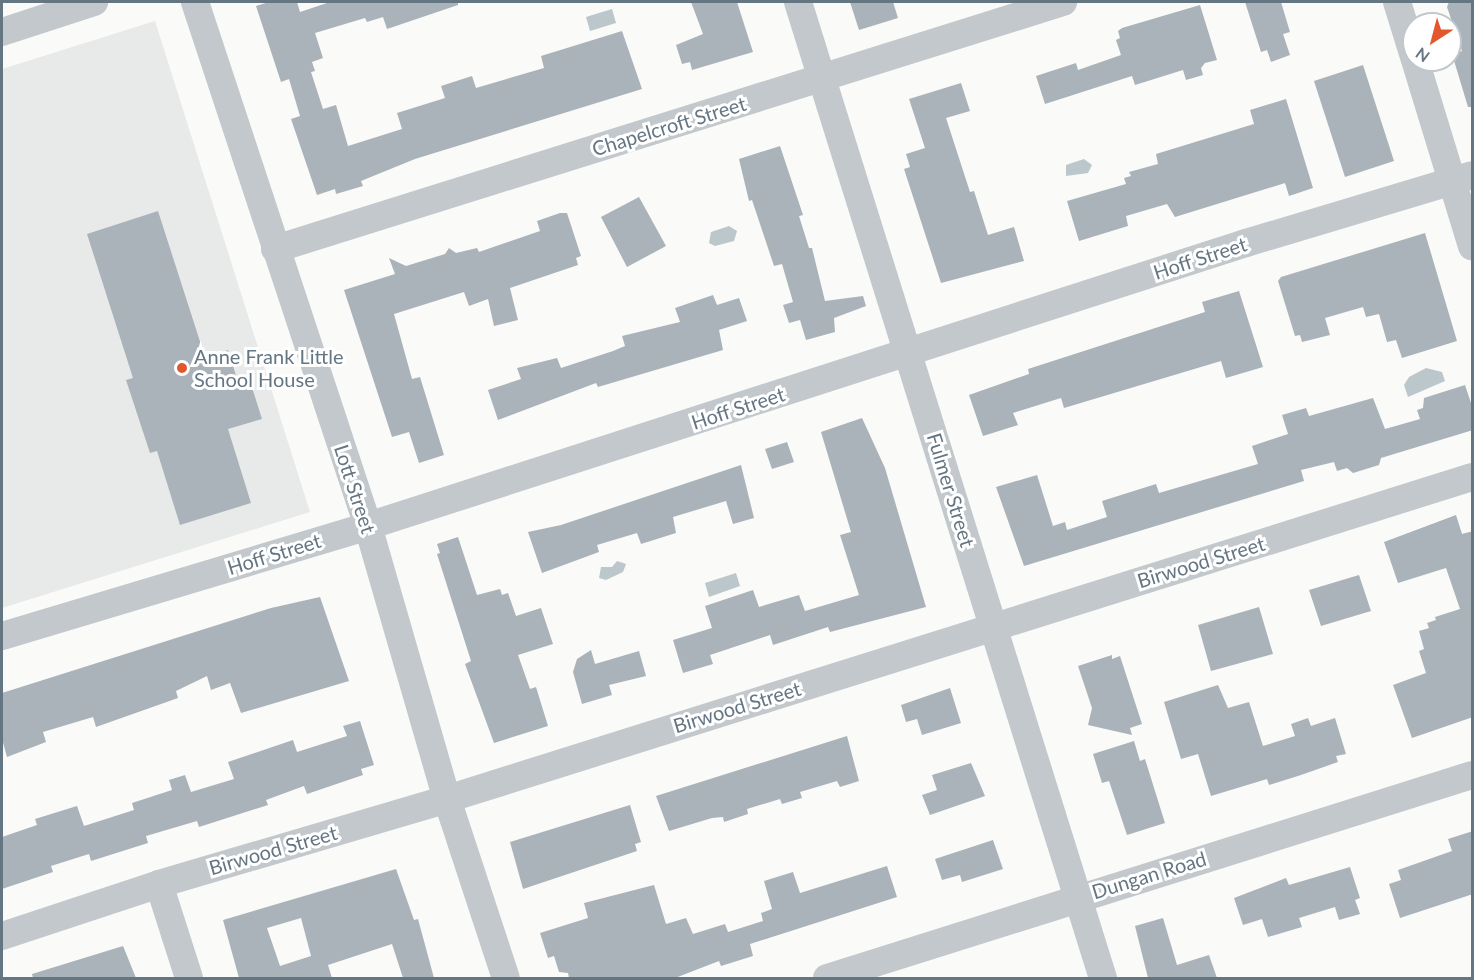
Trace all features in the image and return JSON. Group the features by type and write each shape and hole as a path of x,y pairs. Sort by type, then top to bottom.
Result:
{"street":[{"path":"2,32 94,2"},
{"name":"Lott Street","path":"195,2 368,526 447,799 506,978"},
{"name":"Fulmer Street","path":"798,2 910,353 1103,978"},
{"name":"Chapelcroft Street","path":"275,249 1063,2"},
{"path":"1397,2 1402,19"},
{"path":"1419,72 1462,179 1473,246"},
{"name":"Hoff Street","path":"2,636 368,526 1246,243 1462,179"},
{"name":"Birwood Street","path":"2,936 159,884 447,799 1473,477"},
{"name":"Dungan Road","path":"827,978 1078,897 1473,775"},
{"path":"159,884 189,978"}],"shaded area":[{"path":"612,9 616,23 590,31 586,17"},
{"path":"155,21 310,512 2,608 2,69"},
{"path":"1084,159 1092,165 1088,173 1066,176 1066,165"},
{"path":"729,226 737,231 734,241 715,246 709,243 711,232"},
{"path":"1426,368 1442,372 1445,381 1408,397 1404,385 1409,377"},
{"path":"617,561 626,564 623,572 606,580 599,578 601,567 612,567"},
{"path":"736,573 740,586 709,597 705,583"}],"building":[{"path":"269,2 297,2 300,12 330,2 458,2 458,5 387,29 383,17 367,22 365,18 315,33 323,58 312,62 315,71 311,72 323,109 336,105 348,146 402,129 397,113 445,98 441,86 472,76 476,88 544,68 541,56 622,31 642,89 415,159 361,181 363,186 336,194 335,189 317,195 291,119 300,116 289,79 281,82 256,6"},
{"path":"691,2 737,2 753,52 692,70 690,62 682,64 676,45 703,34"},
{"path":"850,2 893,2 898,18 859,30"},
{"path":"1245,2 1281,2 1290,32 1283,34 1290,55 1271,62 1267,50 1261,52"},
{"path":"1449,2 1473,2 1473,107 1468,107 1457,72 1462,72 1462,12 1449,12 1447,7"},
{"path":"1200,5 1217,60 1205,63 1201,68 1203,75 1186,80 1183,70 1135,85 1132,76 1045,104 1036,76 1076,63 1078,70 1121,55 1116,40 1120,38 1118,31 1122,28"},
{"path":"1363,65 1394,161 1345,177 1314,81"},
{"path":"961,83 970,111 946,118 970,192 974,191 988,235 1014,227 1024,261 941,283 904,169 910,167 906,154 925,148 909,99"},
{"path":"1286,99 1313,188 1289,196 1285,183 1175,217 1167,204 1126,216 1128,226 1079,241 1067,201 1126,184 1124,178 1131,176 1129,172 1158,164 1156,154 1254,124 1250,110"},
{"path":"780,146 803,215 799,216 809,248 812,248 825,301 863,296 866,306 834,318 835,332 806,340 800,320 789,323 783,305 793,302 782,264 774,266 752,200 749,201 739,159"},
{"path":"639,197 666,246 627,267 601,217"},
{"name":"Anne Frank Little School House","path":"158,211 205,357 228,350 239,385 250,381 262,419 228,429 251,503 180,525 157,451 150,453 126,380 133,378 87,234"},
{"path":"560,213 567,213 581,256 576,258 578,265 510,288 518,320 494,326 488,299 469,306 464,292 394,314 412,379 420,377 444,455 419,463 409,432 392,437 344,290 395,274 389,258 406,266 445,254 449,248 456,253 477,248 479,252 540,231 537,221"},
{"path":"1425,233 1457,341 1402,358 1396,340 1387,342 1379,314 1366,317 1363,307 1325,318 1330,335 1302,342 1300,335 1295,336 1278,281 1281,277"},
{"path":"1239,291 1263,367 1226,378 1221,361 1064,408 1061,398 1013,413 1018,425 983,436 969,395 1029,374 1028,369 1205,312 1202,302"},
{"path":"713,295 717,305 739,298 747,321 719,330 723,350 598,387 596,383 498,420 488,390 521,379 517,368 557,358 561,368 613,351 625,346 622,336 680,322 675,308"},
{"path":"1465,385 1473,409 1473,430 1381,458 1379,465 1353,473 1347,468 1337,471 1334,462 1301,470 1304,481 1024,566 996,487 1037,475 1053,526 1065,522 1067,530 1107,517 1102,501 1156,484 1159,493 1258,464 1252,446 1288,434 1282,415 1306,408 1309,416 1373,398 1385,429 1420,419 1417,410 1423,408 1424,398"},
{"path":"862,418 885,468 926,607 830,632 828,627 773,645 770,635 710,655 713,664 683,673 673,640 712,628 705,606 753,590 759,607 799,595 805,611 859,595 840,535 851,532 821,432"},
{"path":"787,442 794,462 772,469 765,449"},
{"path":"741,465 754,518 733,524 726,501 673,517 676,533 641,544 637,533 597,545 599,552 542,573 528,532 561,525"},
{"path":"1456,515 1462,534 1473,531 1473,717 1412,738 1393,685 1426,673 1419,651 1424,649 1419,631 1429,628 1427,623 1436,620 1435,617 1460,609 1446,568 1398,583 1384,542"},
{"path":"458,537 477,595 500,589 502,595 508,593 516,616 541,608 553,644 518,655 530,689 536,687 548,726 494,743 465,664 471,661 437,554 440,553 437,544"},
{"path":"1359,575 1371,611 1321,626 1309,590"},
{"path":"320,597 349,681 241,713 230,683 211,690 207,676 176,691 178,698 96,727 93,717 43,732 46,742 7,757 2,739 2,693 271,608"},
{"path":"1259,607 1273,654 1211,671 1198,625"},
{"path":"591,650 595,664 639,651 646,676 609,685 612,695 582,704 573,672 577,659"},
{"path":"1112,655 1112,659 1120,656 1142,724 1130,728 1132,735 1088,725 1092,708 1078,666"},
{"path":"1218,685 1228,708 1249,702 1263,746 1295,736 1291,724 1308,718 1311,726 1335,718 1346,754 1336,756 1338,762 1269,785 1267,779 1211,796 1198,754 1181,759 1164,702"},
{"path":"950,688 961,723 922,735 917,719 906,722 901,705"},
{"path":"360,721 374,765 361,769 363,775 307,794 304,786 266,800 268,805 199,827 197,821 146,836 148,843 91,861 89,854 51,866 53,872 2,889 2,837 37,825 35,819 77,806 84,826 134,810 132,803 172,790 169,780 185,775 191,792 234,779 228,762 293,740 297,752 347,736 343,726"},
{"path":"847,736 859,781 840,787 837,781 800,792 802,798 782,804 780,799 747,809 748,814 724,822 723,817 712,818 669,831 656,796"},
{"path":"1134,741 1140,761 1145,759 1165,823 1127,835 1109,781 1102,783 1093,754"},
{"path":"971,763 985,796 930,815 922,795 937,790 932,775"},
{"path":"630,805 641,842 635,844 637,851 523,889 510,842"},
{"path":"1473,831 1473,894 1400,918 1389,884 1401,880 1398,870 1452,851 1448,839"},
{"path":"993,840 1003,869 962,882 960,875 942,880 935,859"},
{"path":"887,866 897,897 750,944 753,956 721,966 719,961 675,978 569,978 568,973 559,972 554,956 548,958 540,933 588,918 584,903 654,885 666,924 686,918 693,934 725,924 728,932 763,921 761,913 772,909 764,881 793,872 800,893"},
{"path":"1350,867 1360,898 1355,900 1360,914 1339,920 1335,907 1299,918 1302,927 1268,937 1262,919 1243,925 1234,898 1286,878 1289,885"},
{"path":"396,869 414,920 418,919 434,978 403,978 392,944 328,965 332,978 239,978 223,920","holes":["301,918 311,956 280,966 267,928"]},
{"path":"1163,918 1177,965 1209,955 1217,978 1148,978 1135,926"},
{"path":"123,946 136,978 33,978 32,974"}],"place":[{"name":"Anne Frank Little School House","path":"182,368"}]}
